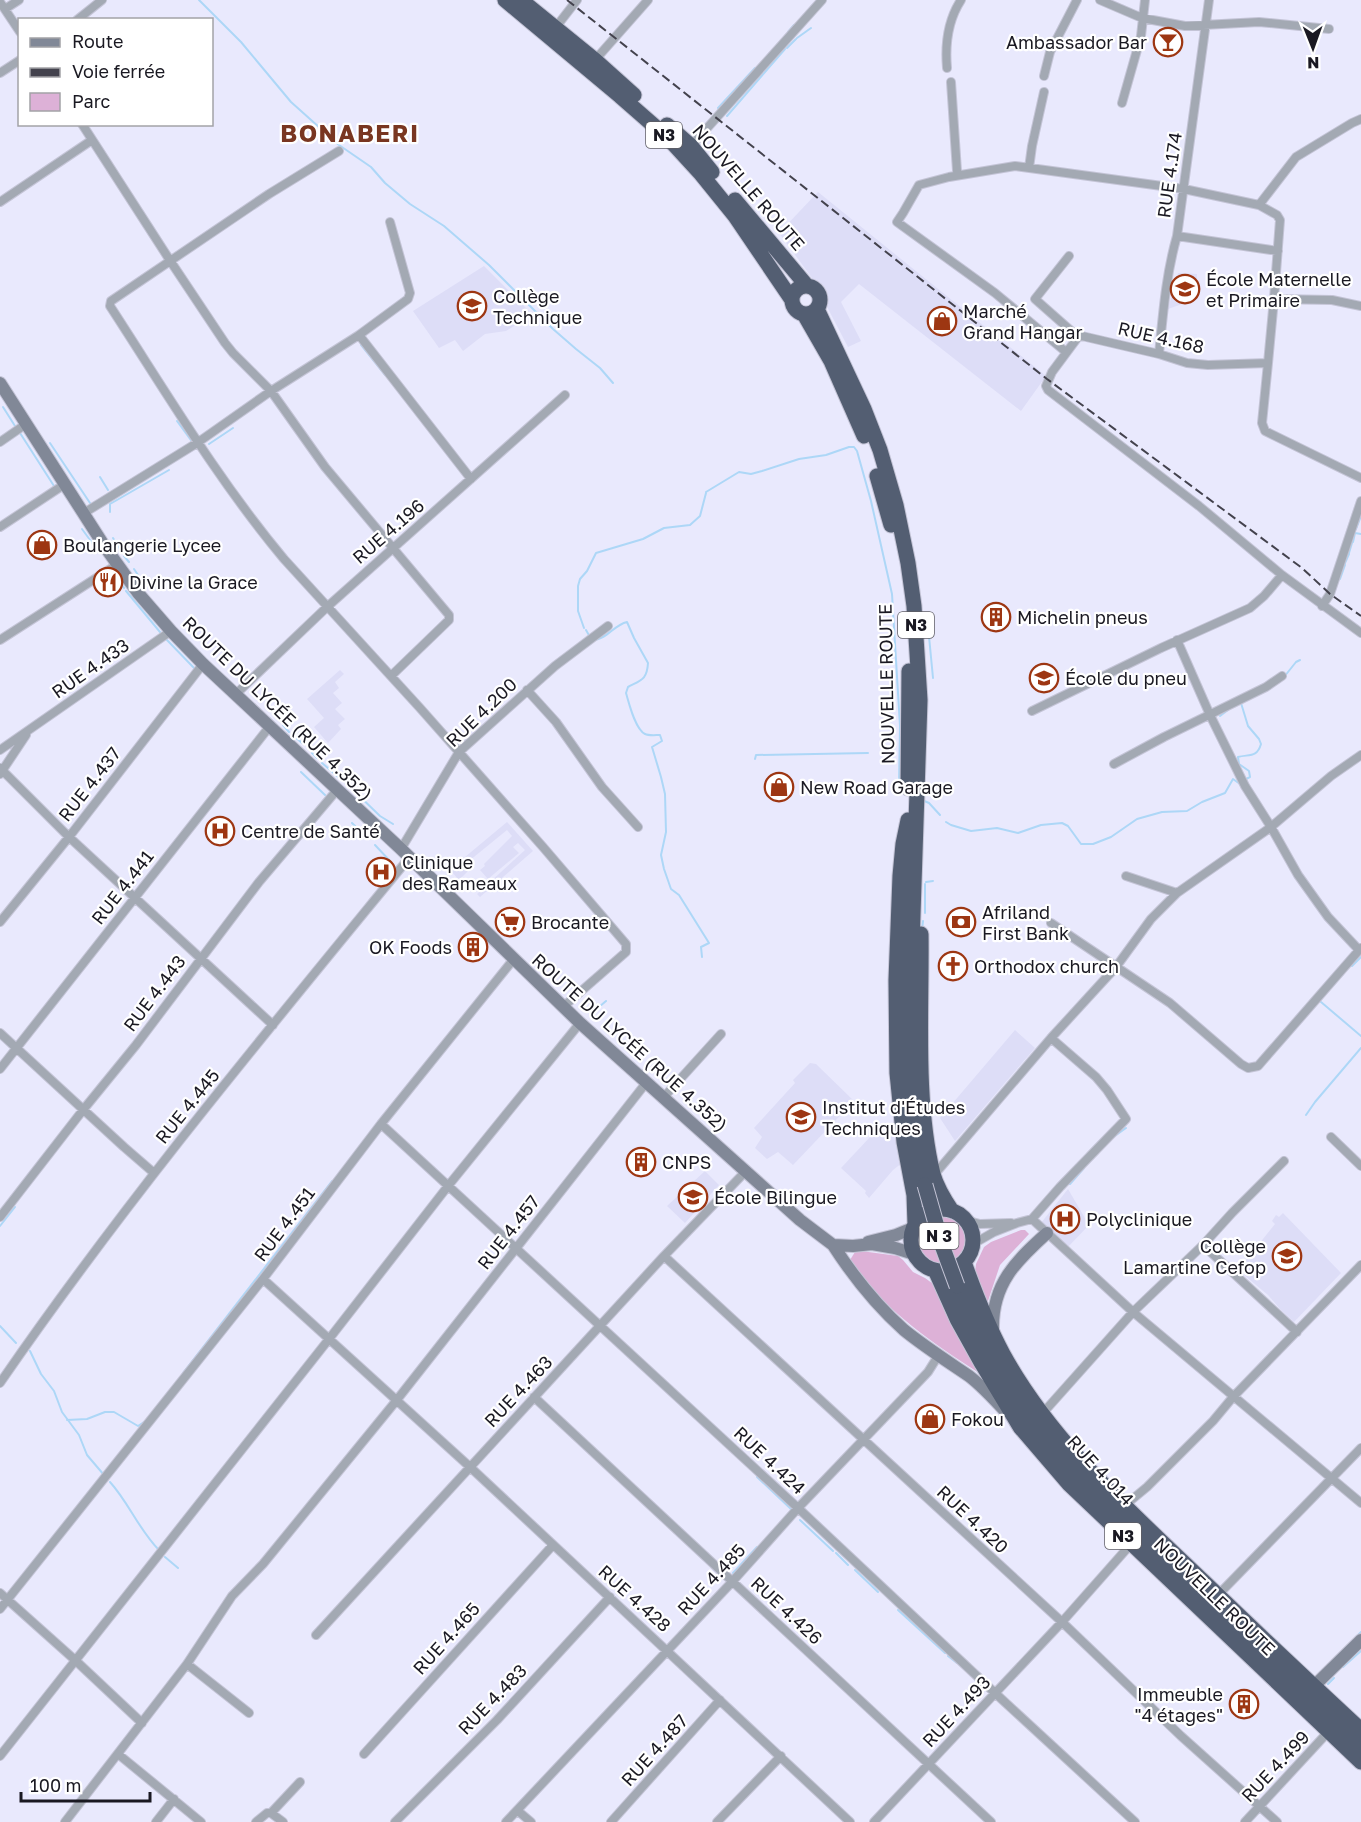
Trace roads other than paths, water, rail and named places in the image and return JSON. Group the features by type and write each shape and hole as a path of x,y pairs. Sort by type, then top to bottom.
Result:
{"highway":[{"name":"NOUVELLE ROUTE","path":"505,0 668,138 735,216 792,300"},
{"name":"NOUVELLE ROUTE","path":"521,0 595,60 691,146 807,286"},
{"path":"807,286 817,291 820,302 811,312 798,312 792,300 796,289 807,286"},
{"name":"NOUVELLE ROUTE","path":"811,312 872,458 900,569 908,654 912,820 907,946 909,958 908,1063 913,1110 929,1180 952,1211"},
{"name":"NOUVELLE ROUTE","path":"912,820 921,845 922,1092 929,1180"},
{"name":"NOUVELLE ROUTE","path":"912,820 903,844 898,907 897,1073 904,1142 914,1195 914,1226"},
{"name":"RUE 4.014","path":"929,1180 943,1248 980,1337 1007,1385 1065,1461 1125,1523 1310,1690 1335,1723 1361,1746"},
{"path":"942,1209 952,1211 965,1220 970,1227 972,1244 970,1254 955,1268 945,1271 935,1270 919,1262 911,1246 910,1236 922,1216 942,1209"},
{"name":"NOUVELLE ROUTE","path":"963,1262 979,1305 1003,1354 1042,1414 1067,1446 1124,1506 1218,1595 1310,1690 1361,1730"},
{"name":"NOUVELLE ROUTE","path":"935,1270 957,1319 1020,1427 1069,1484 1361,1762"}],"main road":[{"name":"ROUTE DU LYCÉE (RUE 4.352)","path":"0,383 118,564 171,631 580,1023 800,1220 833,1245"},
{"path":"854,1246 896,1235 914,1226"},
{"path":"993,1333 992,1312 1002,1284 1023,1254 1047,1233"},
{"path":"833,1245 872,1244 914,1254"},
{"path":"833,1245 851,1273 880,1307 938,1356 978,1384 1020,1427"},
{"path":"1310,1690 1361,1640"}],"street":[{"path":"18,29 2,5 20,0"},
{"path":"79,18 102,0"},
{"path":"556,27 577,0"},
{"path":"595,60 648,0"},
{"path":"691,146 822,0"},
{"path":"946,68 946,45 953,15 961,0"},
{"path":"1044,76 1050,52 1077,0"},
{"path":"1100,0 1142,18 1185,26 1259,22 1329,29"},
{"path":"1122,103 1141,36 1145,0"},
{"name":"RUE 4.174","path":"1159,354 1166,288 1177,236 1209,0"},
{"path":"0,73 18,61"},
{"path":"951,82 959,175"},
{"path":"1029,168 1044,92"},
{"path":"1259,205 1296,157 1361,119"},
{"path":"83,126 233,354 271,391 326,467 450,618 391,676"},
{"path":"0,201 92,140"},
{"path":"339,151 269,194 111,302 110,306 197,443 242,508 327,607 543,846 627,947 626,952 563,1007"},
{"path":"1066,352 995,293 897,222 919,185 1010,166 1184,189 1259,205 1277,215 1280,220 1262,423 1264,431 1361,478"},
{"path":"84,513 197,443 271,391 359,335 408,299 410,293 390,222"},
{"path":"1177,236 1278,250"},
{"path":"1069,256 1035,298 1078,337 1052,372 1046,386 1048,390 1199,506 1282,575 1361,633"},
{"path":"1274,299 1332,300 1361,306"},
{"path":"359,335 471,479"},
{"name":"RUE 4.168","path":"1078,337 1085,336 1187,363 1269,363"},
{"name":"RUE 4.196","path":"236,694 327,607 565,395"},
{"path":"0,442 26,424"},
{"path":"0,527 65,484"},
{"path":"1322,606 1330,594 1361,501"},
{"path":"0,640 118,564"},
{"path":"1032,711 1177,640 1250,608 1282,575"},
{"name":"RUE 4.200","path":"405,853 459,752 555,666 608,626"},
{"name":"RUE 4.433","path":"0,750 171,631"},
{"path":"1050,923 1170,1003 1230,1056 1248,1068 1258,1066 1360,949 1328,917 1298,875 1243,782 1177,640"},
{"name":"RUE 4.437","path":"0,922 203,664"},
{"path":"1114,764 1273,683 1282,676"},
{"path":"528,690 565,733 602,787 638,827"},
{"name":"RUE 4.441","path":"0,1069 270,726"},
{"path":"28,732 1,772 273,1025"},
{"path":"929,1180 1116,966 1151,919 1177,893 1271,826 1361,754"},
{"name":"RUE 4.443","path":"0,1217 136,1045 259,882 337,790"},
{"name":"RUE 4.445","path":"0,1383 154,1173 273,1025 405,853"},
{"path":"1126,876 1177,893"},
{"name":"RUE 4.451","path":"0,1609 4,1597 82,1508 264,1279 381,1124 513,960"},
{"path":"0,1756 448,1186 580,1023"},
{"path":"0,1034 154,1173"},
{"path":"663,1098 721,1034"},
{"path":"972,1244 994,1232 1032,1219 1126,1119 1096,1077 1051,1038"},
{"name":"RUE 4.457","path":"65,1822 187,1664 232,1596 263,1564 396,1401 646,1083"},
{"name":"RUE 4.424","path":"381,1124 1135,1822"},
{"path":"1331,1137 1361,1166"},
{"path":"1042,1414 1133,1312 1203,1245 1284,1161"},
{"name":"RUE 4.463","path":"316,1635 664,1256 746,1171"},
{"path":"1032,1219 1133,1312 1361,1503"},
{"path":"965,1220 980,1224 1017,1223"},
{"path":"1203,1245 1297,1332"},
{"name":"RUE 4.420","path":"664,1256 1062,1622 1180,1736 1277,1822"},
{"path":"1124,1506 1147,1487 1205,1429 1361,1265"},
{"name":"RUE 4.428","path":"264,1279 470,1467 850,1822"},
{"name":"RUE 4.485","path":"506,1822 928,1372 938,1356"},
{"name":"RUE 4.426","path":"534,1397 991,1822"},
{"path":"1218,1595 1361,1448"},
{"name":"RUE 4.493","path":"874,1822 1062,1622 1131,1544"},
{"name":"RUE 4.465","path":"364,1754 553,1545"},
{"path":"4,1597 142,1723"},
{"name":"RUE 4.483","path":"395,1822 497,1720 610,1597"},
{"path":"187,1664 249,1713"},
{"name":"RUE 4.487","path":"611,1822 720,1700"},
{"name":"RUE 4.499","path":"1245,1822 1329,1731"},
{"path":"118,1754 201,1822"},
{"path":"717,1822 781,1756"},
{"path":"271,1814 300,1782"},
{"path":"156,1822 174,1799"},
{"path":"518,1810 531,1822"},
{"path":"256,1822 267,1813 283,1822"}],"waterway":[{"path":"199,0 241,42 291,102 339,145 371,167 385,183 410,204 444,226 489,265 553,329 600,368 613,383"},
{"path":"788,32 794,25"},
{"path":"797,38 811,28"},
{"path":"787,48 796,39"},
{"path":"727,116 785,49"},
{"path":"718,108 755,68"},
{"path":"361,345 385,375"},
{"path":"3,407 15,426"},
{"path":"177,421 193,443"},
{"path":"209,444 233,428"},
{"path":"20,433 54,486"},
{"path":"50,443 90,503"},
{"path":"706,492 739,472 751,474 849,447 854,447 857,451 892,594 900,726 899,785 903,789"},
{"path":"110,512 110,504 169,470"},
{"path":"100,477 108,490"},
{"path":"584,628 578,611 578,586 596,553 643,539 664,528 690,525 700,516 706,493"},
{"path":"1356,529 1361,516"},
{"path":"82,529 93,544"},
{"path":"1353,542 1355,533 1361,534"},
{"path":"113,538 122,552"},
{"path":"1349,553 1352,543"},
{"path":"1345,563 1349,554"},
{"path":"124,556 129,562"},
{"path":"1340,579 1345,565"},
{"path":"134,569 142,581"},
{"path":"114,573 124,588"},
{"path":"126,591 160,632"},
{"path":"594,640 627,622 648,663 645,676 628,687 626,693 638,727 645,734 660,735 662,741 652,747 665,794 666,832 661,855 671,889 679,895 709,943 701,947 702,957"},
{"path":"928,626 933,678"},
{"path":"586,630 590,637"},
{"path":"166,639 195,669"},
{"path":"1284,677 1300,660"},
{"path":"1241,703 1248,726 1261,744 1257,752 1252,755 1238,757 1239,764 1249,771 1250,777 1244,780"},
{"path":"1220,716 1228,710"},
{"path":"283,725 289,732"},
{"path":"294,736 302,743"},
{"path":"312,753 317,758"},
{"path":"755,759 756,755 868,753"},
{"path":"322,763 343,781"},
{"path":"301,772 325,795"},
{"path":"946,822 971,831 997,828 1018,833 1041,825 1062,823 1068,826 1081,844 1093,844 1111,837 1137,819 1162,812 1187,811 1225,793 1233,779 1240,784"},
{"path":"348,785 380,816 393,824"},
{"path":"930,788 930,795"},
{"path":"922,800 929,803 940,815"},
{"path":"352,823 363,834"},
{"path":"375,845 390,861"},
{"path":"926,882 933,881"},
{"path":"925,884 925,913"},
{"path":"922,930 923,921"},
{"path":"1352,966 1361,957"},
{"path":"592,1013 606,1001"},
{"path":"1321,1002 1361,1036"},
{"path":"1306,1115 1361,1048"},
{"path":"1112,1138 1126,1128"},
{"path":"1070,1184 1084,1168"},
{"path":"183,1373 332,1181"},
{"path":"0,1226 15,1207"},
{"path":"0,1326 16,1343"},
{"path":"30,1351 41,1374 54,1391 62,1412 79,1435 87,1455 104,1475"},
{"path":"67,1420 87,1419 105,1412 114,1412 138,1426 144,1422"},
{"path":"757,1477 792,1510"},
{"path":"110,1482 159,1550"},
{"path":"800,1520 833,1551"},
{"path":"733,1573 757,1547"},
{"path":"836,1553 848,1565"},
{"path":"165,1557 178,1568"},
{"path":"855,1570 878,1592"},
{"path":"898,1610 945,1653"},
{"path":"1356,1637 1361,1632"},
{"path":"1343,1667 1361,1651"},
{"path":"948,1656 957,1663"},
{"path":"1328,1684 1334,1678"}],"railway":[{"path":"567,0 1047,379 1302,568 1330,594 1361,616"}],"place":[{"name":"Ambassador Bar","path":"1168,42"},
{"name":"École Maternelle et Primaire","path":"1185,289"},
{"name":"Collège Technique","path":"472,306"},
{"name":"Marché Grand Hangar","path":"942,321"},
{"name":"Boulangerie Lycee","path":"42,545"},
{"name":"Divine la Grace","path":"108,582"},
{"name":"Michelin pneus","path":"996,617"},
{"name":"École du pneu","path":"1044,678"},
{"name":"New Road Garage","path":"779,787"},
{"name":"Centre de Santé","path":"220,831"},
{"name":"Clinique des Rameaux","path":"381,872"},
{"name":"Brocante","path":"510,922"},
{"name":"Afriland First Bank","path":"961,922"},
{"name":"OK Foods","path":"473,947"},
{"name":"Orthodox church","path":"953,966"},
{"name":"Institut d'Études Techniques","path":"801,1117"},
{"name":"CNPS","path":"641,1162"},
{"name":"École Bilingue","path":"693,1197"},
{"name":"Polyclinique","path":"1065,1219"},
{"name":"Collège Lamartine Cefop","path":"1287,1256"},
{"name":"Fokou","path":"930,1419"},
{"name":"Immeuble \"4 étages\"","path":"1244,1704"}],"district":[{"name":"BONABERI","path":"350,132"}]}
